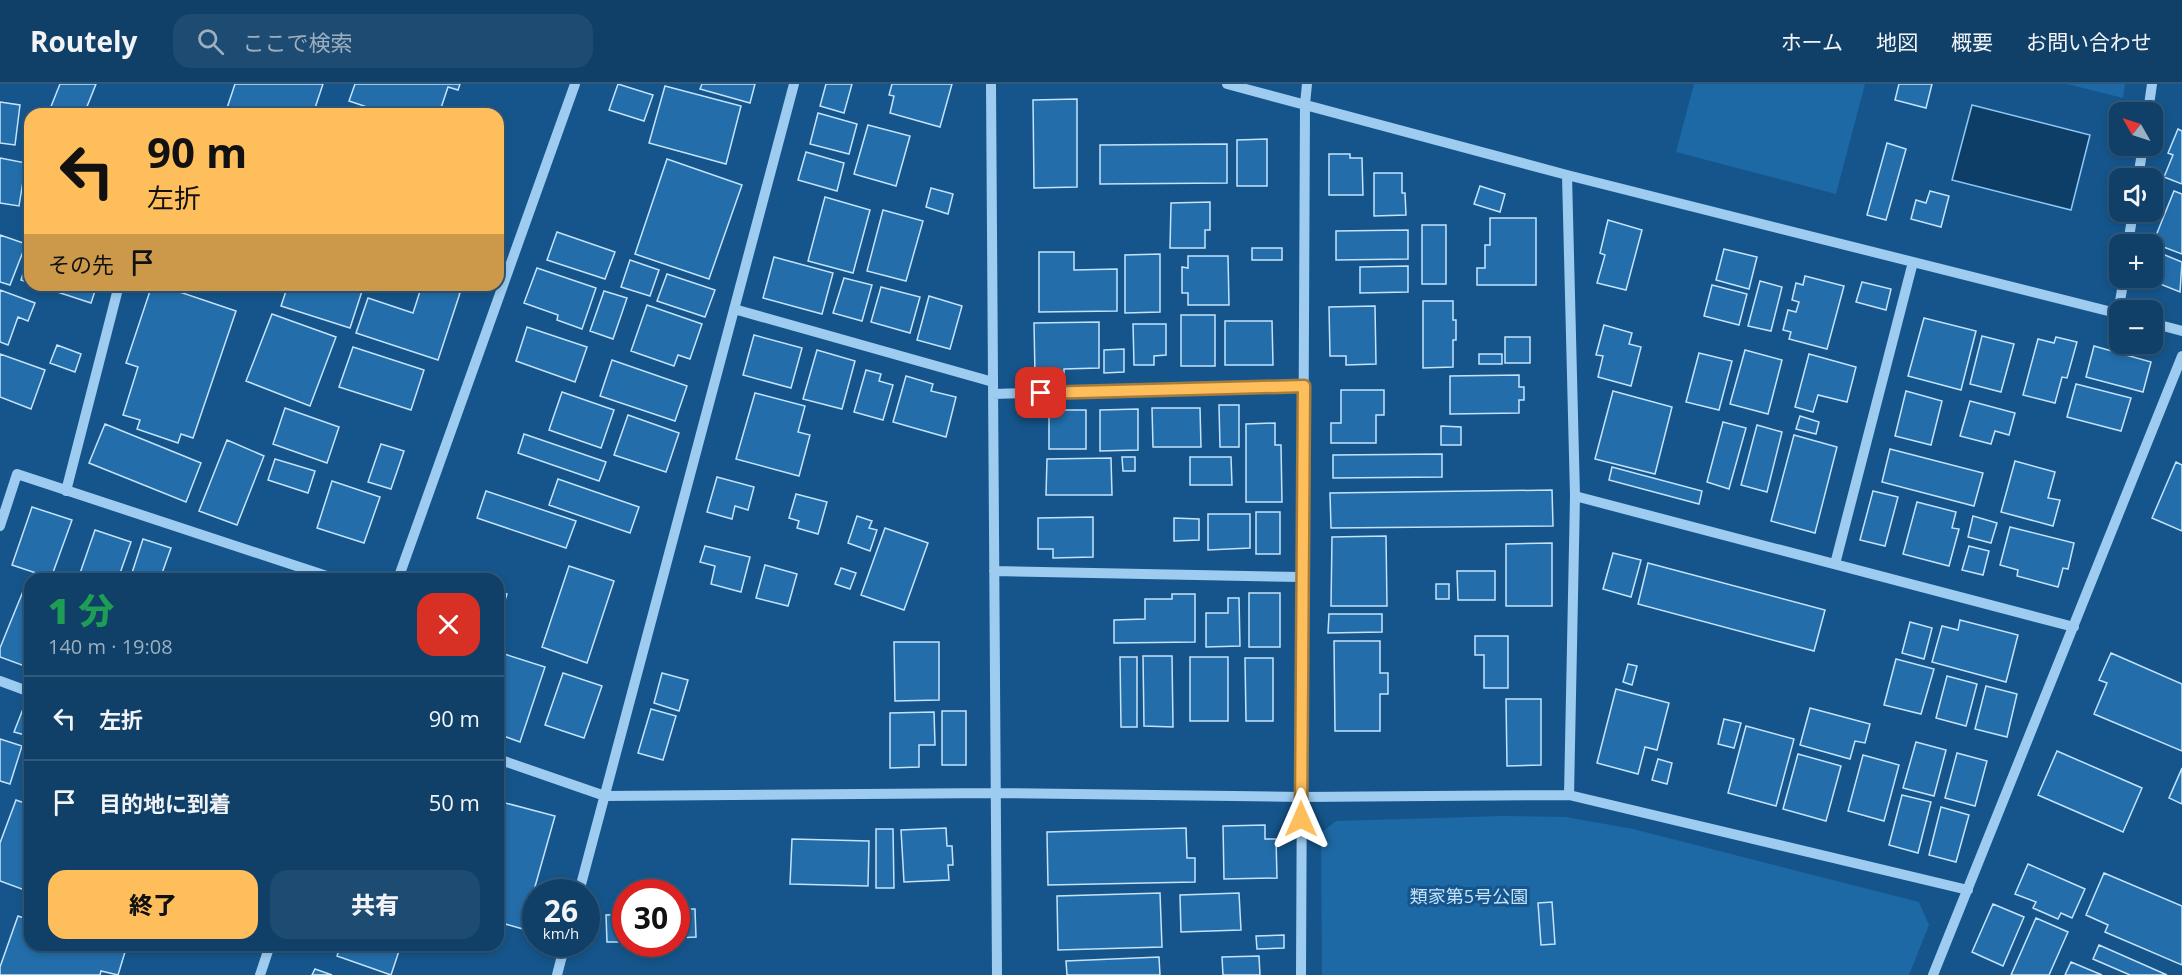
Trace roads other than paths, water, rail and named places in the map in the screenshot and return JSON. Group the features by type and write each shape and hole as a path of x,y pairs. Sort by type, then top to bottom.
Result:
{"street":[{"path":"504,283 575,84"},
{"path":"583,879 794,84"},
{"path":"991,84 997,975"},
{"path":"1227,84 1567,175 2109,311"},
{"path":"1300,975 1305,104 1307,84"},
{"path":"2149,102 2152,84"},
{"path":"1567,175 1575,496 1569,795"},
{"path":"1835,564 1913,262"},
{"path":"66,490 116,291"},
{"path":"400,573 501,291"},
{"path":"734,309 993,382"},
{"path":"2163,326 2182,331"},
{"path":"1933,975 2182,356"},
{"path":"993,394 1304,386"},
{"path":"0,526 17,474 318,573"},
{"path":"1575,496 2074,627"},
{"path":"994,571 1302,577"},
{"path":"0,681 24,690"},
{"path":"504,761 605,796 1569,795 1968,890"},
{"path":"260,975 268,951"},
{"path":"557,975 562,957"}],"park label":[{"name":"類家第5号公園","path":"1469,896"}]}
